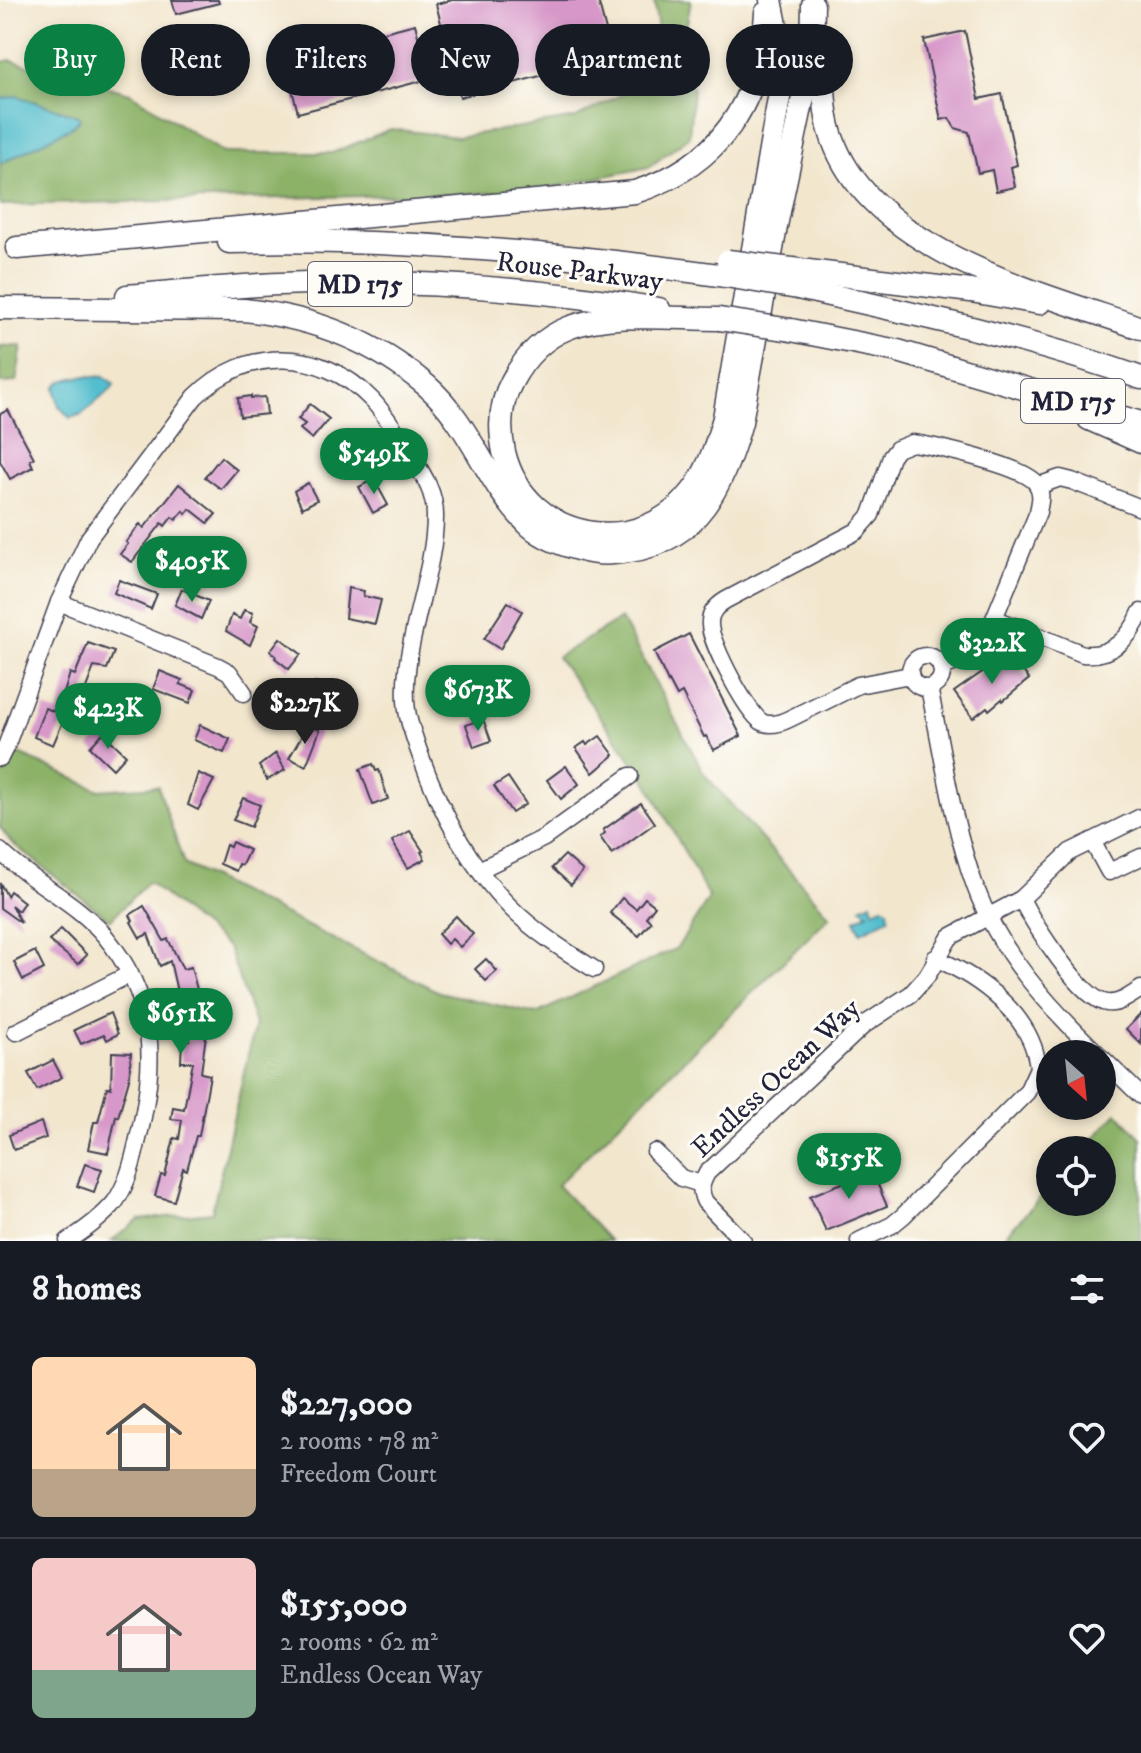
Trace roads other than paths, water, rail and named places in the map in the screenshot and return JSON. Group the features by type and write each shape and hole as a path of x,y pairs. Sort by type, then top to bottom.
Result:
{"main road":[{"path":"9,248 613,195 644,189 696,162 716,145 730,126 755,79 769,0"},
{"path":"719,319 593,321 557,333 531,353 509,387 501,420 506,458 519,488 529,501 563,526 582,532 603,535 636,530 670,513 687,498 706,469 724,418 780,92 776,25 769,0"},
{"path":"0,307 244,310 313,322 396,361 429,387 465,429 504,495 528,525 562,544 600,556 644,549 677,534 698,515 718,487 734,447 812,55 812,2"},
{"path":"812,2 822,53 826,115 833,140 846,167 869,198 909,230 964,261 1012,282 1135,326"},
{"name":"Rouse Parkway","path":"9,248 361,241 453,245 727,269 799,279 1089,360 1141,378"},
{"path":"799,279 971,291 1032,301 1135,326"},
{"name":"Rouse Parkway","path":"0,307 280,284 455,287 598,299 791,330 898,351 1141,423"},
{"path":"1004,380 1141,442"}],"street":[{"path":"0,758 59,602 89,538 205,387 227,372 252,361 290,359 325,369 372,399 426,480 434,505 434,531 407,675 405,707 438,799 479,870 510,907 594,969"},
{"path":"910,675 858,685 778,724 763,723 750,711 712,638 709,622 718,606 726,600 857,531 871,515 891,457 905,445 922,444 1016,469 1038,486 1038,512 996,619 982,644 970,656 941,668"},
{"path":"1038,486 1060,478 1141,508"},
{"path":"59,602 218,666 229,672 244,693"},
{"path":"996,619 1092,655 1124,641 1141,612"},
{"path":"923,657 935,659 941,668 940,679 929,688 916,685 910,675 914,661 923,657"},
{"path":"929,688 960,836 976,888 988,914 1027,977 1085,1040"},
{"path":"479,870 544,838 630,776"},
{"path":"1141,817 1059,861 1021,899 1071,974 1099,1001 1112,1003 1141,989"},
{"path":"1092,841 1109,872 1141,857"},
{"path":"0,851 96,926 130,974 146,1013 151,1052 144,1117 125,1185 101,1217 68,1241"},
{"name":"Endless Ocean Way","path":"743,1241 705,1202 701,1184 707,1173 864,1025 911,994 927,976 950,937 1021,899"},
{"path":"859,1241 881,1232 903,1216 1027,1092 1038,1068 1028,1038 1005,1005 972,977 935,958"},
{"path":"16,1032 130,974"},
{"path":"1116,1072 1141,1096"},
{"path":"655,1152 681,1178 701,1184"}],"water":[{"path":"17,96 80,119 70,128 0,164 0,99"},
{"path":"86,376 105,377 114,384 82,414 70,418 59,406 55,388 65,380"},
{"path":"871,902 873,910 883,906 888,909 889,918 861,932 855,920 868,913 861,907"}]}
